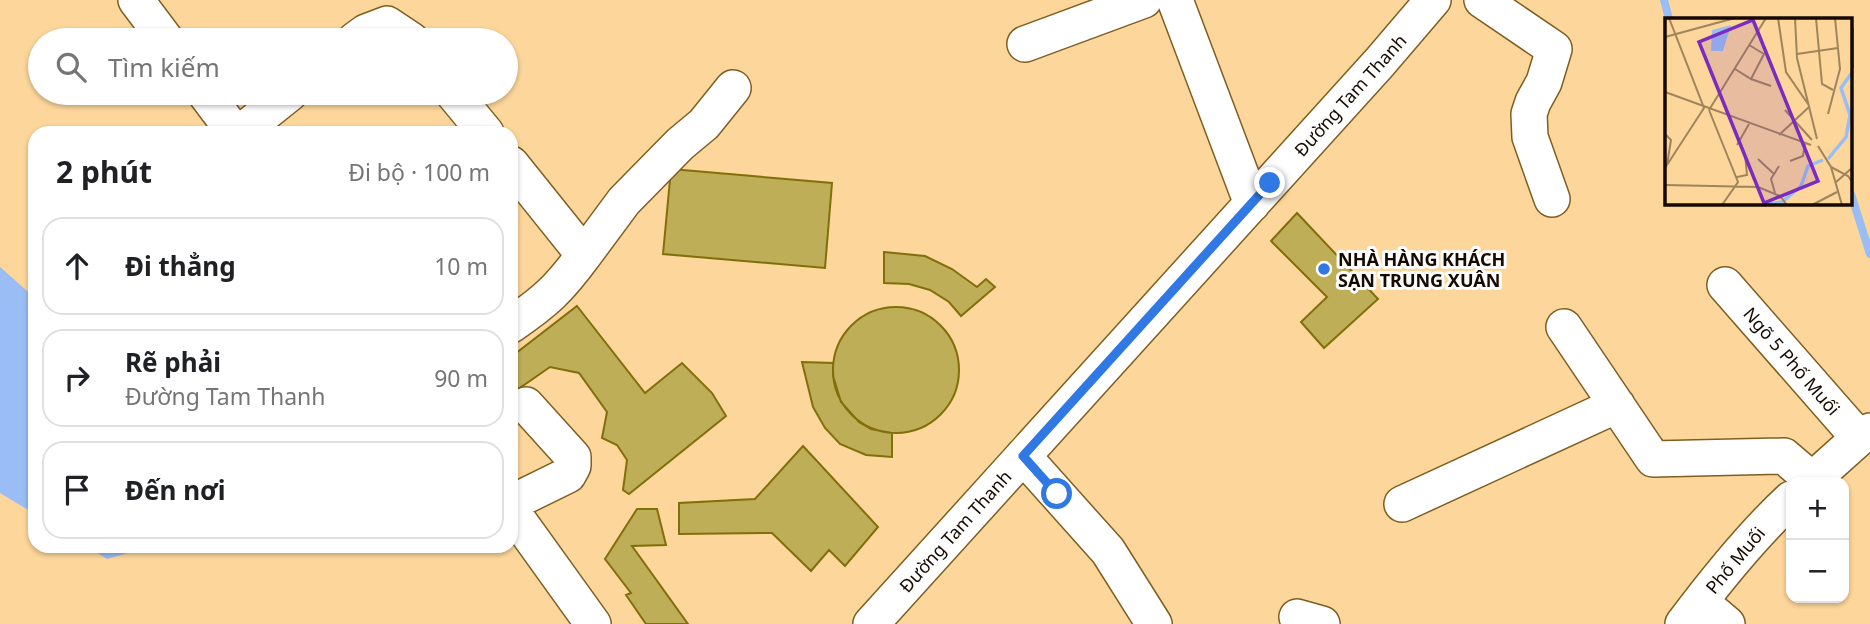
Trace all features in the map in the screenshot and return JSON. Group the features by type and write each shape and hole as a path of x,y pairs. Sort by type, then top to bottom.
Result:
{"street":[{"path":"136,0 157,28"},
{"path":"1025,44 1144,0"},
{"path":"1175,0 1252,204"},
{"name":"Đường Tam Thanh","path":"871,624 1433,0"},
{"path":"1482,0 1554,49 1544,82 1532,102 1529,114 1530,137 1552,199"},
{"path":"376,28 387,24 393,28"},
{"path":"518,320 544,303 561,286 624,201 680,144 704,124 733,88"},
{"path":"215,105 231,126"},
{"path":"246,126 274,105"},
{"path":"463,105 480,126"},
{"path":"518,173 584,255"},
{"name":"Ngõ 5 Phố Muối","path":"1725,285 1864,434"},
{"path":"1564,327 1653,459 1784,456 1798,477"},
{"path":"518,500 568,475 573,466 573,457 526,405"},
{"path":"1402,505 1617,405"},
{"name":"Phố Muối","path":"1815,477 1864,434"},
{"path":"1023,456 1108,551 1153,624"},
{"name":"Phố Muối","path":"1692,613 1761,528 1786,504"},
{"path":"518,520 593,624"},
{"path":"1692,613 1727,624"}],"water":[{"path":"0,267 28,292 28,510 0,493"},
{"path":"97,553 128,553 107,559"}],"building":[{"path":"671,169 832,183 825,268 663,254"},
{"name":"NHÀ HÀNG KHÁCH SẠN TRUNG XUÂN","path":"1297,213 1378,299 1324,348 1301,322 1327,297 1271,241"},
{"path":"884,252 925,256 952,269 977,287 986,279 995,287 961,316 949,302 930,290 909,284 884,283"},
{"path":"577,306 645,393 682,363 712,393 726,416 629,494 623,490 627,460 617,445 602,438 607,412 579,373 550,367 518,389 518,352"},
{"path":"896,307 920,312 941,325 954,346 959,370 954,394 941,415 920,428 896,433 872,428 851,415 838,394 833,370 838,346 851,325 872,312"},
{"path":"802,362 833,363 833,376 841,402 859,422 871,429 892,433 892,457 866,455 840,444 825,428 813,407"},
{"path":"803,446 878,527 845,566 829,550 811,571 772,533 679,534 679,503 755,499"},
{"path":"637,509 657,509 666,545 632,546 688,624 646,624 626,595 631,593 605,559"}],"waterway":[{"path":"1664,0 1669,18"},
{"path":"1853,200 1870,254"}],"place":[{"name":"NHÀ HÀNG KHÁCH SẠN TRUNG XUÂN","path":"1324,269"}],"route":[{"path":"1057,494 1023,456 1270,183"}]}
